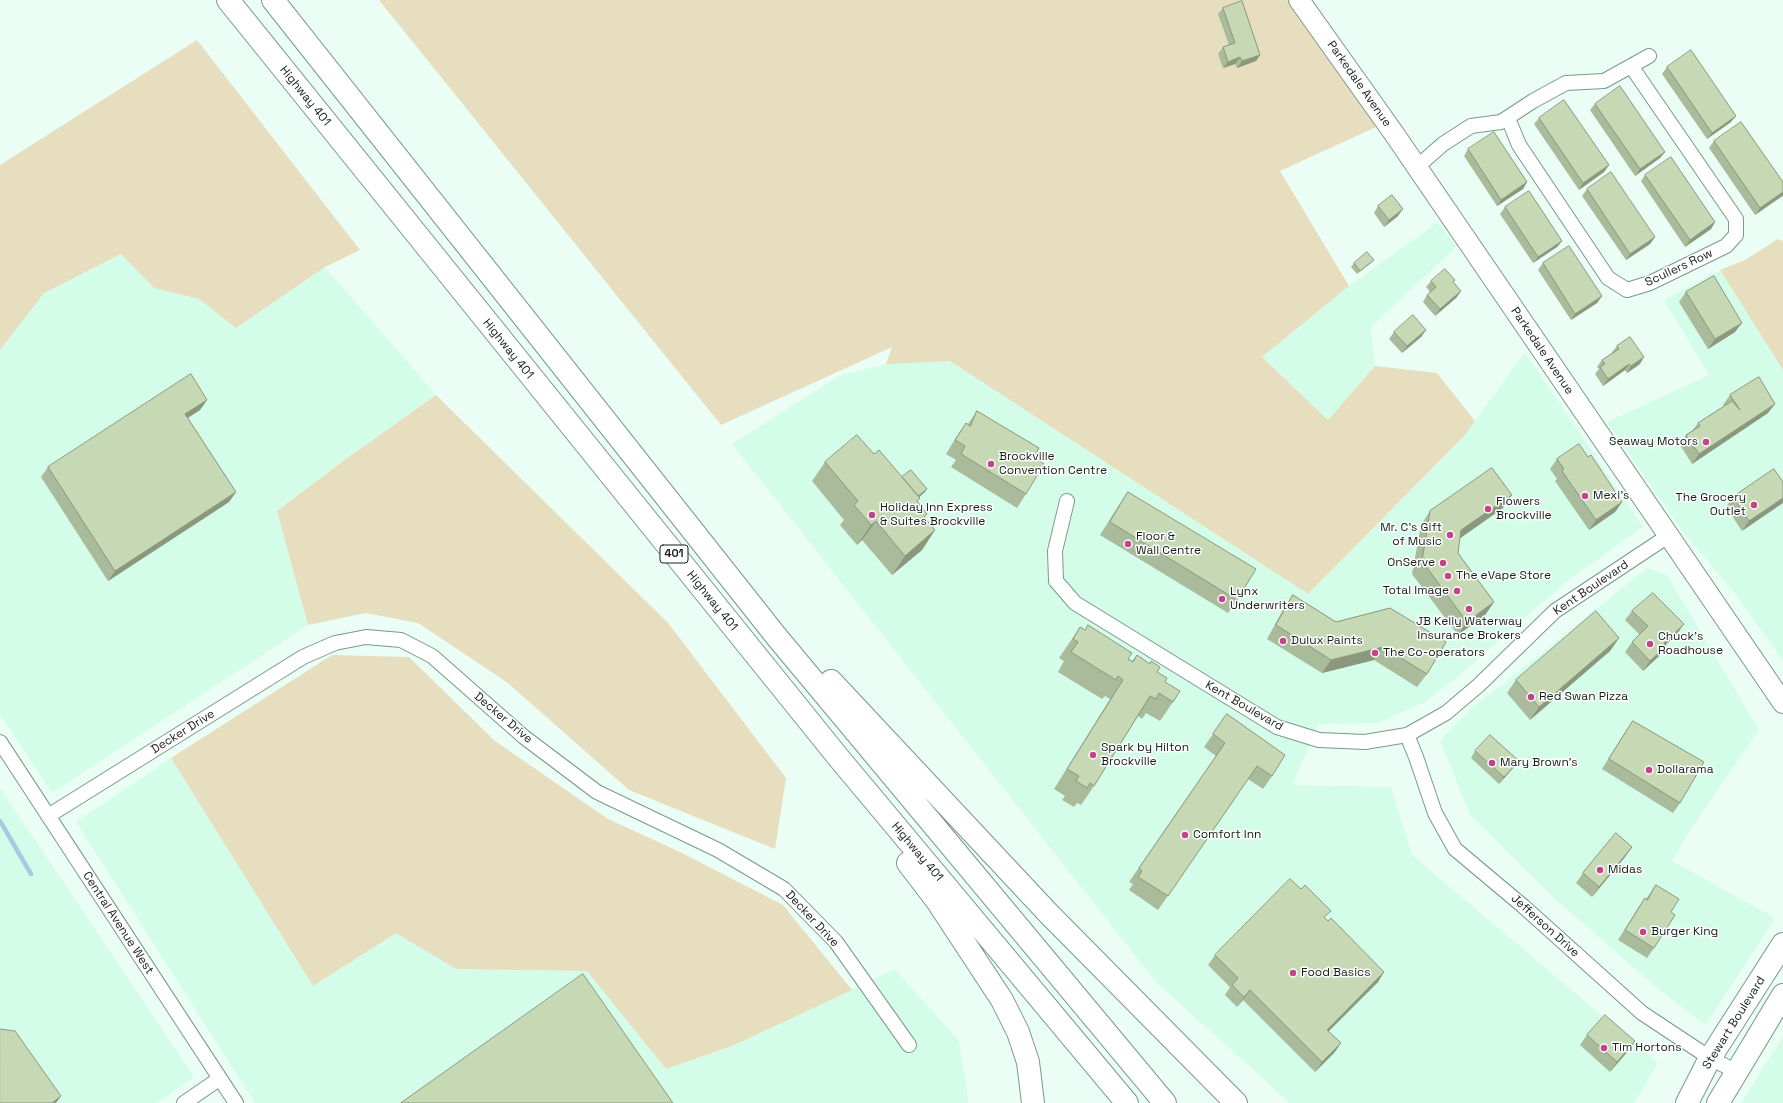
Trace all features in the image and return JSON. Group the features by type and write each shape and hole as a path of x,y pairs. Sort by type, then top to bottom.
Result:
{"main road":[{"name":"Highway 401","path":"228,0 838,758 1127,1103"},
{"name":"401","path":"273,0 776,636 1165,1103"},
{"path":"776,636 822,671 1049,914 1236,1103"},
{"path":"838,758 851,789 936,901 1002,1000 1018,1032 1028,1062 1033,1103"},
{"name":"Stewart Boulevard","path":"1687,1103 1710,1058 1783,944"},
{"path":"1718,1103 1783,995"}],"street":[{"name":"Parkedale Avenue","path":"1299,0 1417,167 1783,703"},
{"path":"1417,167 1443,144 1471,126 1501,122 1533,101 1566,83 1604,80 1648,56"},
{"name":"Scullers Row","path":"1508,118 1518,145 1608,278 1627,290 1650,283 1726,246 1736,235 1736,219 1630,66"},
{"name":"Kent Boulevard","path":"1067,501 1055,551 1056,581 1075,603 1277,727 1319,740 1365,742 1407,735 1446,713 1479,684 1555,611 1668,536"},
{"name":"Decker Drive","path":"48,816 303,657 335,643 366,637 401,640 432,656 524,737 598,792 718,850 784,889 836,942 909,1044"},
{"name":"Jefferson Drive","path":"1407,735 1435,814 1455,849 1523,906 1642,1013 1710,1058 1737,1072"},
{"name":"Central Avenue West","path":"0,742 236,1103"},
{"path":"184,1103 219,1079"}],"shaded area":[{"path":"379,0 1287,0 1339,67 1376,127 1280,171 1349,286 1262,357 1328,420 1375,366 1437,373 1475,421 1465,435 1308,594 950,361 886,364 892,347 721,425"},
{"path":"197,40 360,250 325,267 236,328 199,299 154,288 121,254 44,293 0,350 0,165"},
{"path":"1438,222 1456,247 1371,327 1375,366 1328,420 1262,357 1349,286"},
{"path":"1778,239 1783,241 1783,370 1720,270 1745,260"},
{"path":"121,254 154,288 199,299 236,328 325,267 436,395 346,459 277,511 308,625 52,793 0,714 0,350 43,293"},
{"path":"1720,270 1783,370 1783,661 1737,596 1683,532 1607,422 1709,375 1664,300"},
{"path":"1525,352 1643,527 1566,582 1461,674 1425,702 1378,723 1319,724 1292,785 1391,787 1412,855 1658,1063 1634,1103 1290,1103 1156,982 732,444 839,376 886,364 950,361 1308,594 1465,435"},
{"path":"436,395 668,623 786,778 775,849 629,790 508,683 418,623 366,613 308,625 277,511 346,459"},
{"path":"1647,568 1667,575 1759,730 1691,829 1672,861 1775,918 1706,1025 1662,992 1554,898 1470,815 1440,740 1476,704 1500,687"},
{"path":"332,655 409,657 495,741 608,819 678,851 783,905 852,990 732,1046 666,1069 587,971 456,969 396,933 313,986 171,758"},
{"path":"171,758 313,986 396,932 456,969 587,971 666,1069 732,1046 895,969 959,1041 969,1103 255,1103 76,822"},
{"path":"0,788 194,1077 157,1103 0,1103"},
{"path":"1783,1037 1783,1103 1742,1103 1762,1069"}],"building":[{"path":"1242,1 1260,55 1242,61 1240,57 1228,62 1223,47 1235,43 1223,8"},
{"path":"1691,50 1736,116 1712,133 1667,67"},
{"path":"1620,86 1665,152 1640,169 1595,104"},
{"path":"1564,100 1609,165 1583,183 1539,118"},
{"path":"1741,122 1783,182 1783,192 1760,208 1714,141"},
{"path":"1494,132 1527,182 1501,200 1468,149"},
{"path":"1671,157 1715,222 1690,240 1645,175"},
{"path":"1611,172 1655,237 1630,254 1587,189"},
{"path":"1529,191 1562,241 1538,257 1505,207"},
{"path":"1392,195 1403,209 1389,220 1378,206"},
{"path":"1569,246 1602,296 1575,314 1543,263"},
{"path":"1367,252 1374,260 1360,271 1354,263"},
{"path":"1445,269 1455,280 1453,282 1461,291 1440,309 1427,295 1436,287 1431,281"},
{"path":"1714,276 1742,323 1715,339 1686,292"},
{"path":"1413,315 1426,330 1407,346 1394,332"},
{"path":"1630,337 1644,357 1631,366 1629,364 1608,379 1600,367 1605,364 1602,360 1619,349 1617,346"},
{"path":"191,374 207,400 185,414 236,492 115,571 48,467"},
{"path":"1759,377 1775,404 1699,454 1686,435 1700,426 1698,423 1732,401 1740,410 1730,395"},
{"name":"Brockville Convention Centre","path":"977,411 1039,448 1034,457 1044,464 1026,494 961,454 965,446 955,440 966,423 970,426"},
{"path":"857,435 874,454 879,450 920,498 917,501 927,514 924,517 935,530 905,556 876,521 871,525 854,505 858,501 825,462"},
{"path":"1579,444 1588,457 1591,455 1622,502 1596,520 1562,471 1564,469 1557,459"},
{"path":"1492,468 1512,495 1461,530 1458,553 1494,602 1467,622 1422,561 1430,511"},
{"name":"The Grocery Outlet","path":"1774,469 1783,482 1783,498 1749,521 1733,497"},
{"path":"911,470 927,489 918,496 902,477"},
{"path":"1128,492 1256,569 1237,600 1110,522"},
{"name":"Chuck's Roadhouse","path":"1653,593 1684,624 1664,643 1666,646 1650,661 1632,642 1648,626 1632,611"},
{"path":"1293,595 1336,622 1390,608 1446,642 1427,674 1383,647 1331,660 1276,625"},
{"path":"1596,611 1619,638 1539,707 1516,680"},
{"path":"1088,625 1132,653 1128,659 1133,662 1137,655 1150,664 1151,661 1160,667 1157,672 1167,678 1165,682 1180,691 1173,702 1159,693 1156,699 1150,696 1094,786 1090,783 1087,788 1076,781 1079,776 1067,769 1123,680 1118,676 1116,680 1071,652 1078,642 1073,639 1080,627 1085,630"},
{"name":"Comfort Inn","path":"1227,714 1285,755 1272,776 1257,766 1168,896 1138,877 1142,871 1139,868 1225,743 1213,734"},
{"name":"Dollarama","path":"1633,721 1704,762 1680,803 1609,759"},
{"name":"Mary Brown's","path":"1490,735 1519,761 1504,777 1475,751"},
{"name":"Midas","path":"1616,833 1632,847 1599,887 1583,873"},
{"name":"Food Basics","path":"1290,879 1301,889 1305,885 1331,911 1324,917 1328,921 1331,918 1384,972 1327,1030 1341,1043 1322,1062 1250,990 1244,997 1232,985 1238,978 1215,955"},
{"name":"Burger King","path":"1656,885 1679,899 1671,912 1675,915 1654,948 1625,930 1645,898 1647,900"},
{"path":"583,974 673,1103 401,1103"},
{"path":"1605,1015 1635,1041 1617,1062 1587,1035"},
{"path":"0,1029 15,1031 61,1096 52,1103 0,1103"}],"waterway":[{"path":"0,821 31,874"}],"place":[{"name":"Seaway Motors","path":"1706,442"},
{"name":"Brockville Convention Centre","path":"991,464"},
{"name":"Mexi's","path":"1585,496"},
{"name":"The Grocery Outlet","path":"1754,505"},
{"name":"Flowers Brockville","path":"1488,509"},
{"name":"Holiday Inn Express & Suites Brockville","path":"872,515"},
{"name":"Mr. C's Gift of Music","path":"1450,535"},
{"name":"Floor & Wall Centre","path":"1128,544"},
{"name":"OnServe","path":"1443,563"},
{"name":"The eVape Store","path":"1448,576"},
{"name":"Total Image","path":"1457,591"},
{"name":"Lynx Underwriters","path":"1222,599"},
{"name":"JB Kelly Waterway Insurance Brokers","path":"1469,609"},
{"name":"Dulux Paints","path":"1283,641"},
{"name":"Chuck's Roadhouse","path":"1650,644"},
{"name":"The Co-operators","path":"1375,653"},
{"name":"Red Swan Pizza","path":"1531,697"},
{"name":"Spark by Hilton Brockville","path":"1093,755"},
{"name":"Mary Brown's","path":"1492,763"},
{"name":"Dollarama","path":"1649,770"},
{"name":"Comfort Inn","path":"1185,835"},
{"name":"Midas","path":"1600,870"},
{"name":"Burger King","path":"1643,932"},
{"name":"Food Basics","path":"1293,973"},
{"name":"Tim Hortons","path":"1604,1048"}]}
